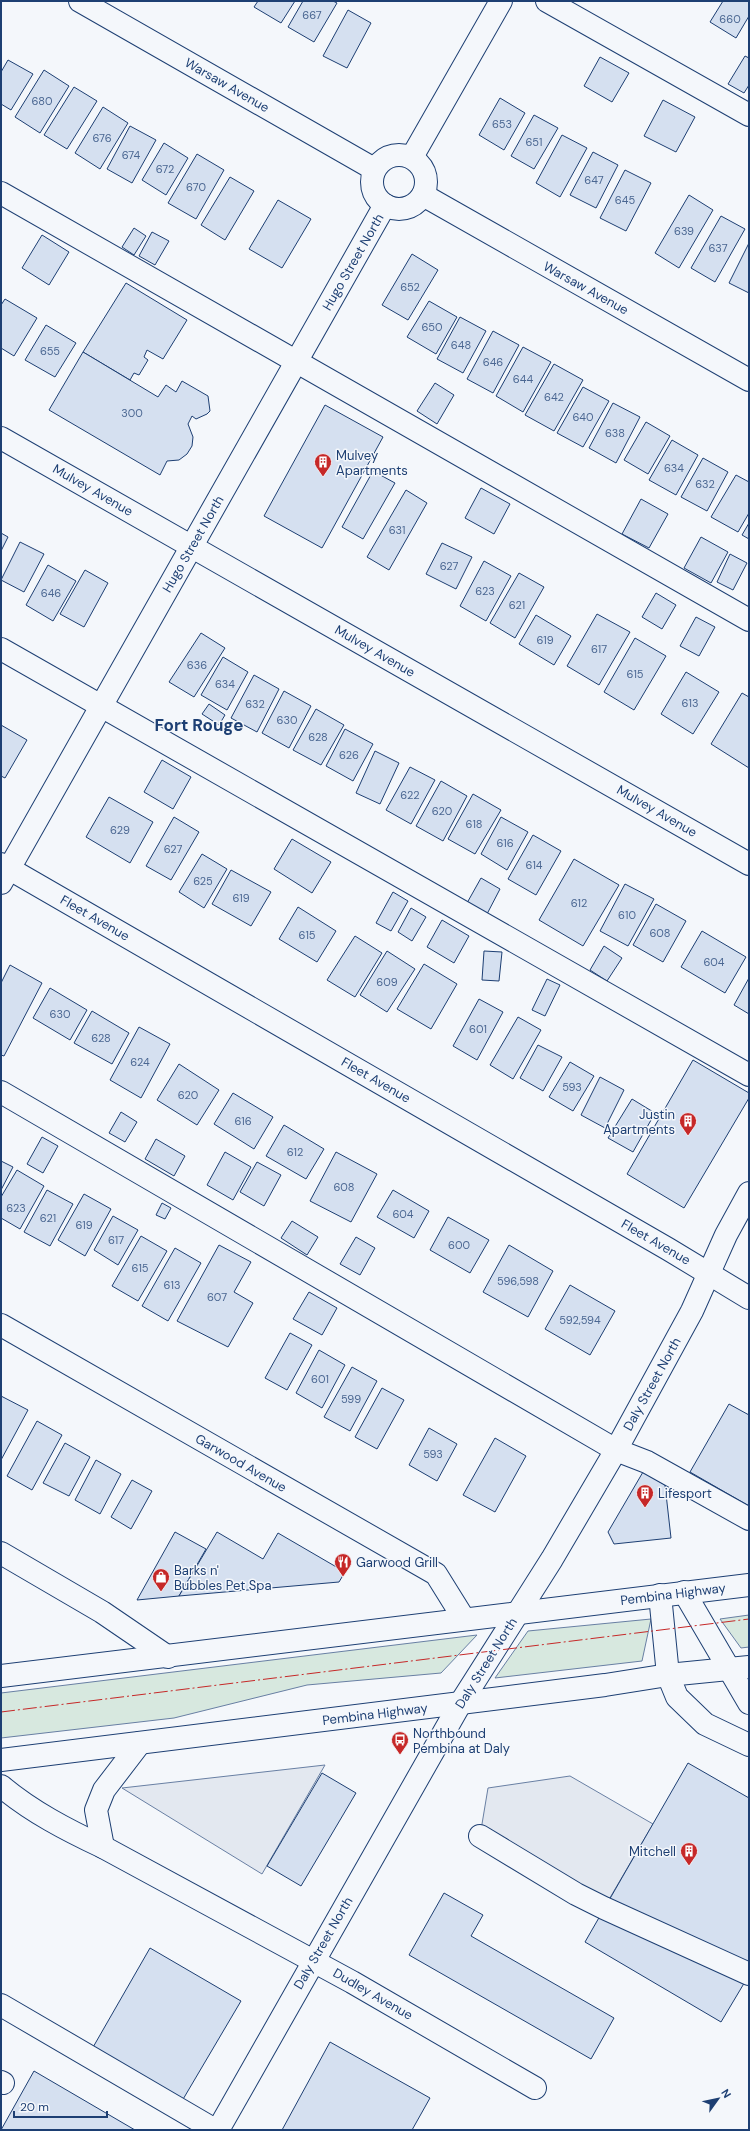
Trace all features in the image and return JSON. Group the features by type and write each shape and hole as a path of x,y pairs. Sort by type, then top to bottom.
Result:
{"street":[{"name":"Warsaw Avenue","path":"80,1 374,169"},
{"path":"412,157 500,1"},
{"path":"547,1 749,115"},
{"path":"395,154 412,157 424,170 426,178 423,195 417,202 406,208 393,209 385,205 374,193 372,181 374,169 386,157 395,154"},
{"path":"1,194 297,360 749,620"},
{"name":"Warsaw Avenue","path":"423,195 749,380"},
{"name":"Hugo Street North","path":"4,872 101,706 385,205"},
{"name":"Mulvey Avenue","path":"1,438 749,864"},
{"path":"1,650 749,1075"},
{"name":"Fleet Avenue","path":"4,872 708,1273 749,1298"},
{"path":"1,1092 616,1450 647,1462 749,1519"},
{"name":"Daly Street North","path":"218,2130 313,1960 460,1704 559,1548 616,1450 692,1311 708,1273 749,1193"},
{"name":"Garwood Avenue","path":"1,1325 436,1574 464,1619"},
{"path":"1,1553 102,1612 168,1657"},
{"name":"Pembina Highway","path":"1,1676 168,1657 518,1612 749,1585"},
{"path":"684,1592 739,1668 749,1703"},
{"path":"660,1595 668,1675 676,1697 705,1724 749,1745"},
{"name":"Pembina Highway","path":"1,1760 605,1686 668,1675 739,1668"},
{"path":"103,1847 96,1810 104,1790 140,1743"},
{"name":"Dudley Avenue","path":"1,1786 21,1802 66,1830 103,1847 313,1960 535,2088"},
{"path":"480,1836 576,1894 749,1974"},
{"path":"1,2005 215,2130"}],"shaded area":[{"path":"749,1615 749,1647 741,1648 720,1619"},
{"path":"651,1619 642,1661 495,1678 528,1631"},
{"path":"477,1635 441,1673 307,1685 174,1718 1,1738 1,1693"},
{"path":"325,1765 262,1874 122,1788"},
{"path":"570,1776 653,1824 604,1908 480,1836 488,1788"}],"building":[{"path":"258,1 295,1 281,23 254,7"},
{"path":"303,1 333,1 337,3 314,42 288,27"},
{"path":"723,1 749,1 749,16 736,38 710,22"},
{"path":"348,10 371,23 347,68 323,56"},
{"path":"745,56 749,58 749,85 744,93 728,84"},
{"path":"600,57 629,73 612,102 584,86"},
{"path":"8,60 33,74 11,110 1,104 1,72"},
{"path":"44,70 69,86 40,133 15,117"},
{"path":"74,87 97,101 67,149 44,135"},
{"path":"500,98 525,113 504,150 479,135"},
{"path":"663,100 695,117 676,152 644,136"},
{"path":"103,107 128,123 100,169 75,153"},
{"path":"534,115 558,128 534,169 511,156"},
{"path":"130,126 156,140 132,183 107,169"},
{"path":"562,135 587,148 560,197 536,183"},
{"path":"164,143 188,158 166,195 142,180"},
{"path":"593,152 618,165 596,208 570,195"},
{"path":"197,154 224,170 196,219 168,203"},
{"path":"625,170 651,183 626,231 600,218"},
{"path":"230,177 254,191 225,240 201,225"},
{"path":"689,195 713,210 679,268 655,253"},
{"path":"278,200 311,219 282,268 249,249"},
{"path":"721,216 745,229 715,282 691,268"},
{"path":"134,228 146,236 134,255 122,247"},
{"path":"152,232 169,241 155,265 139,256"},
{"path":"42,235 69,252 49,285 22,268"},
{"path":"749,243 749,293 729,283"},
{"path":"412,254 438,270 408,320 382,305"},
{"path":"126,283 187,320 163,359 147,350 144,357 148,360 139,375 134,373 130,380 83,352"},
{"path":"5,299 37,318 14,356 1,348 1,305"},
{"path":"429,301 457,317 436,354 407,337"},
{"path":"460,317 486,331 463,373 437,359"},
{"path":"46,325 76,343 55,377 25,360"},
{"path":"493,331 519,345 493,393 467,379"},
{"path":"523,347 551,362 523,412 496,396"},
{"path":"83,352 158,397 166,385 176,392 182,381 208,396 210,411 196,419 192,416 188,424 193,437 192,446 187,454 179,460 167,461 160,475 49,410"},
{"path":"554,364 583,380 554,431 525,415"},
{"path":"435,383 454,395 437,424 417,411"},
{"path":"583,387 609,401 583,447 557,433"},
{"path":"613,403 640,417 616,463 589,448"},
{"name":"Mulvey Apartments","path":"325,405 383,437 322,548 264,516"},
{"path":"646,422 670,436 648,474 624,460"},
{"path":"672,440 698,455 676,495 649,480"},
{"path":"703,458 728,472 707,511 681,497"},
{"path":"373,471 395,483 363,539 342,527"},
{"path":"736,475 749,482 749,513 738,532 711,517"},
{"path":"481,488 510,504 494,534 465,518"},
{"path":"406,490 427,503 389,570 367,557"},
{"path":"641,499 668,514 649,548 622,534"},
{"path":"749,523 749,539 742,535"},
{"path":"1,533 8,537 1,551"},
{"path":"701,537 728,552 711,583 684,568"},
{"path":"20,542 44,554 24,592 1,580"},
{"path":"442,543 472,557 456,589 426,574"},
{"path":"730,554 747,563 733,590 717,582"},
{"path":"484,561 511,576 486,621 460,606"},
{"path":"48,565 76,581 53,621 26,605"},
{"path":"85,570 108,583 84,627 60,614"},
{"path":"519,573 544,587 515,638 490,623"},
{"path":"656,593 676,605 662,629 642,617"},
{"path":"597,614 630,632 599,685 567,666"},
{"path":"536,615 571,636 554,665 519,644"},
{"path":"696,617 715,627 699,656 680,646"},
{"path":"201,633 225,648 194,697 169,682"},
{"path":"635,638 666,656 634,710 604,692"},
{"path":"223,657 248,672 227,710 201,695"},
{"path":"686,672 719,692 693,734 661,714"},
{"path":"254,675 279,689 257,732 231,718"},
{"path":"284,691 311,706 289,748 262,733"},
{"path":"742,693 749,697 749,768 711,744"},
{"path":"209,704 225,715 219,725 202,714"},
{"path":"316,709 344,725 321,765 293,750"},
{"path":"1,725 27,740 5,778 1,776"},
{"path":"345,729 373,744 353,781 326,766"},
{"path":"375,751 399,763 380,804 356,793"},
{"path":"162,760 191,777 173,809 144,792"},
{"path":"410,767 435,780 411,824 386,810"},
{"path":"441,781 467,796 443,841 416,826"},
{"path":"473,794 501,810 475,854 448,839"},
{"path":"109,797 153,822 130,863 86,837"},
{"path":"174,817 199,832 171,880 146,866"},
{"path":"501,817 528,832 507,870 481,854"},
{"path":"533,835 561,851 536,895 508,879"},
{"path":"292,839 331,862 312,893 274,869"},
{"path":"202,854 227,869 204,908 179,892"},
{"path":"574,859 619,885 583,946 539,920"},
{"path":"231,870 271,892 251,926 212,904"},
{"path":"481,878 500,889 487,914 467,903"},
{"path":"625,884 654,899 628,946 600,931"},
{"path":"393,892 408,901 391,931 376,923"},
{"path":"656,904 686,921 663,962 633,945"},
{"path":"298,907 336,931 317,962 279,939"},
{"path":"411,908 426,917 412,941 398,932"},
{"path":"442,920 469,936 454,963 427,947"},
{"path":"702,931 746,957 725,993 681,967"},
{"path":"355,936 382,953 355,997 327,980"},
{"path":"604,946 622,958 607,981 590,970"},
{"path":"387,951 415,969 387,1012 360,995"},
{"path":"484,951 502,952 499,981 482,980"},
{"path":"424,964 457,984 431,1029 397,1009"},
{"path":"10,965 42,983 4,1056 1,1055 1,983"},
{"path":"749,978 749,1014 734,1005"},
{"path":"547,979 560,985 545,1016 532,1010"},
{"path":"50,988 87,1010 70,1040 33,1018"},
{"path":"479,999 503,1012 477,1060 453,1046"},
{"path":"92,1011 129,1033 112,1064 74,1043"},
{"path":"518,1017 541,1030 513,1079 490,1065"},
{"path":"139,1027 170,1044 141,1098 110,1080"},
{"path":"538,1045 562,1057 543,1091 520,1078"},
{"name":"Justin Apartments","path":"693,1060 749,1093 749,1098 684,1208 627,1174"},
{"path":"570,1062 594,1076 573,1111 549,1097"},
{"path":"179,1064 219,1090 197,1125 157,1100"},
{"path":"600,1077 624,1090 605,1128 581,1115"},
{"path":"233,1093 273,1117 254,1149 214,1124"},
{"path":"632,1099 655,1113 633,1152 608,1138"},
{"path":"121,1112 137,1122 125,1142 109,1133"},
{"path":"284,1125 324,1149 306,1179 266,1156"},
{"path":"42,1137 58,1146 43,1173 27,1164"},
{"path":"156,1139 185,1156 174,1176 145,1159"},
{"path":"225,1152 251,1167 233,1200 207,1185"},
{"path":"336,1152 377,1174 351,1222 310,1201"},
{"path":"1,1161 13,1167 1,1190"},
{"path":"257,1162 281,1175 264,1206 240,1192"},
{"path":"17,1170 44,1186 20,1229 1,1218 1,1197"},
{"path":"47,1190 73,1204 50,1246 24,1232"},
{"path":"393,1190 429,1211 414,1238 377,1217"},
{"path":"84,1194 111,1209 85,1256 58,1240"},
{"path":"162,1203 171,1208 165,1219 156,1215"},
{"path":"113,1216 138,1230 118,1265 94,1250"},
{"path":"448,1217 489,1240 470,1273 430,1250"},
{"path":"292,1221 318,1237 307,1255 281,1238"},
{"path":"141,1236 167,1251 138,1301 112,1286"},
{"path":"356,1237 375,1248 360,1275 340,1264"},
{"path":"219,1245 251,1262 234,1292 253,1303 228,1347 177,1321"},
{"path":"509,1245 553,1271 528,1317 483,1292"},
{"path":"175,1248 201,1263 168,1321 142,1306"},
{"path":"570,1285 615,1311 590,1355 545,1329"},
{"path":"309,1292 337,1308 322,1335 293,1319"},
{"path":"290,1333 312,1345 287,1390 265,1378"},
{"path":"319,1350 345,1365 322,1408 296,1393"},
{"path":"352,1367 377,1381 350,1431 324,1417"},
{"path":"382,1388 404,1400 377,1449 355,1437"},
{"path":"1,1396 28,1410 1,1460"},
{"path":"729,1404 749,1415 749,1506 690,1472"},
{"path":"37,1421 62,1435 32,1490 7,1476"},
{"path":"429,1428 457,1444 437,1481 409,1465"},
{"path":"495,1438 526,1456 495,1512 463,1495"},
{"path":"65,1443 90,1457 69,1496 43,1483"},
{"path":"96,1460 121,1474 100,1514 75,1500"},
{"name":"Lifesport","path":"643,1472 665,1485 671,1538 614,1544 608,1532"},
{"path":"132,1480 152,1491 131,1529 111,1517"},
{"path":"175,1532 206,1549 179,1596 137,1600"},
{"path":"217,1532 263,1559 278,1533 345,1572 339,1582 179,1596"},
{"name":"Mitchell","path":"688,1763 749,1798 749,1975 721,2022 585,1942"},
{"path":"322,1773 356,1793 301,1886 267,1866"},
{"path":"444,1893 483,1915 471,1936 614,2018 591,2059 409,1955"},
{"path":"150,1948 241,2001 182,2101 92,2049"},
{"path":"330,2042 430,2098 412,2130 282,2130"},
{"path":"34,2071 135,2130 1,2130"}],"power":[{"path":"1,1712 749,1619"}],"place":[{"name":"Mulvey Apartments","path":"323,477"},
{"name":"Justin Apartments","path":"688,1136"},
{"name":"Lifesport","path":"645,1508"},
{"name":"Garwood Grill","path":"343,1577"},
{"name":"Barks n' Bubbles Pet Spa","path":"161,1592"},
{"name":"Northbound Pembina at Daly","path":"400,1755"},
{"name":"Mitchell","path":"689,1866"}],"district":[{"name":"Fort Rouge","path":"199,725"}]}
